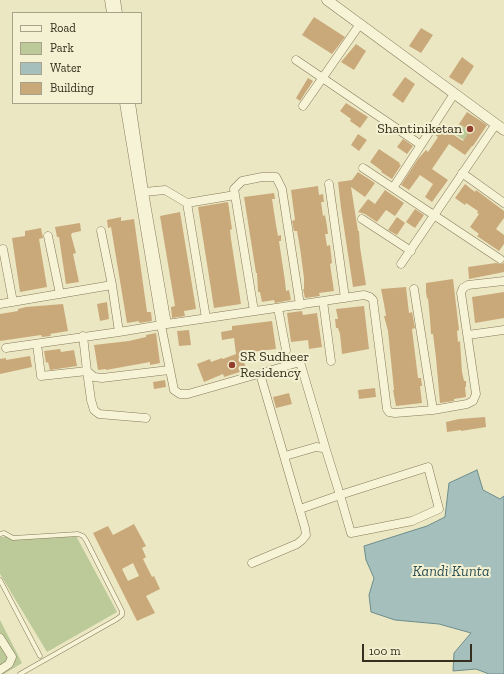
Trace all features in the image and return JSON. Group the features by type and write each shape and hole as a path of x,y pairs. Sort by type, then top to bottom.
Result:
{"street":[{"path":"109,0 111,12"},
{"path":"116,0 118,12"},
{"path":"327,0 500,127 462,173 401,264"},
{"path":"303,106 360,24"},
{"path":"296,60 420,145"},
{"path":"393,188 454,94"},
{"path":"124,104 164,324"},
{"path":"131,104 164,324 169,370 174,390 180,394 188,394 300,362 340,495 351,533 412,521 439,509 428,467 340,495 300,508"},
{"path":"363,168 500,259"},
{"path":"462,173 504,203"},
{"path":"254,311 234,189 242,181 262,177 276,177 282,189 300,305"},
{"path":"328,184 345,298"},
{"path":"144,192 165,190 187,203 235,195"},
{"path":"187,203 206,318"},
{"path":"362,219 411,251"},
{"path":"101,231 112,285 119,332"},
{"path":"48,236 60,294"},
{"path":"3,249 13,302"},
{"path":"6,348 364,295 373,300 387,409 389,412 395,413 434,410 467,404 472,401 476,394 461,293 463,288 468,285 504,281"},
{"path":"0,304 112,285"},
{"path":"414,289 434,410"},
{"path":"323,301 331,361"},
{"path":"278,308 286,350"},
{"path":"468,335 504,330"},
{"path":"83,336 92,405 94,410 99,414 146,418"},
{"path":"36,344 42,376 87,371 94,377 102,378 169,370"},
{"path":"252,563 297,544 306,535 300,508 260,374"},
{"path":"285,456 316,447 326,450"},
{"path":"0,638 12,657 9,664 0,670"}],"lane":[{"path":"0,534 4,533 13,538 78,534 83,536 122,611 122,614 117,619 20,674"},
{"path":"0,580 40,656"}],"green space":[{"path":"459,124 470,130 464,140 453,133"},
{"path":"74,532 117,612 47,652 0,574 0,537"},
{"path":"0,620 22,663 4,674 0,674"}],"water":[{"name":"Kandi Kunta","path":"477,470 483,490 500,499 504,496 504,674 489,674 476,669 453,671 454,653 471,633 439,624 395,620 371,612 369,595 374,578 366,560 364,546 427,526 445,517 449,483"}],"building":[{"path":"314,17 345,37 332,54 302,35"},
{"path":"421,28 433,35 421,53 409,46"},
{"path":"356,44 366,51 354,70 341,62"},
{"path":"462,57 474,66 462,85 449,77"},
{"path":"405,77 415,84 403,103 392,95"},
{"path":"308,78 313,81 300,101 296,98"},
{"path":"346,103 368,117 360,128 340,111"},
{"path":"467,112 487,125 465,155 449,144 432,169 448,180 432,202 425,197 433,184 420,175 409,190 401,185 418,159 426,150 428,152 438,137 434,134 440,126 463,141 470,130 459,124"},
{"path":"358,134 367,140 359,151 351,145"},
{"path":"403,139 413,146 407,154 397,147"},
{"path":"379,149 401,165 392,179 370,162"},
{"path":"358,172 375,183 365,197 351,187 359,231 366,285 353,287 338,182 352,180"},
{"path":"465,184 475,192 476,190 504,211 504,218 496,229 504,235 504,244 499,251 477,236 479,234 470,227 479,214 477,213 478,211 455,198"},
{"path":"318,186 319,195 323,194 324,202 321,202 323,216 325,215 327,226 328,234 325,234 327,246 330,245 332,263 330,264 334,291 319,293 320,296 305,298 300,248 297,231 294,231 292,221 295,220 291,190"},
{"path":"385,190 404,203 395,216 386,210 377,222 365,214 358,212 368,199 375,204"},
{"path":"274,193 275,199 272,199 278,236 281,235 281,241 279,241 286,291 289,290 291,300 275,303 274,300 262,302 260,292 258,292 257,273 244,197"},
{"path":"228,202 232,229 230,230 231,239 241,304 214,308 198,207"},
{"path":"415,209 424,215 415,228 406,222"},
{"path":"180,212 196,309 184,311 185,316 172,318 171,307 175,306 160,216"},
{"path":"121,217 121,221 134,219 147,312 151,312 152,321 127,323 111,227 108,228 107,220"},
{"path":"397,217 405,223 397,235 388,230"},
{"path":"80,223 81,231 72,233 71,235 76,253 73,254 79,282 66,284 59,237 57,237 55,227"},
{"path":"41,228 43,238 39,239 47,287 20,292 12,238 25,236 25,231"},
{"path":"504,263 504,272 469,279 468,267"},
{"path":"453,279 459,330 457,331 458,342 460,341 462,372 464,381 466,381 466,397 440,403 436,358 433,334 431,334 426,283"},
{"path":"406,287 409,313 412,312 415,328 412,329 418,378 421,378 422,386 420,386 422,403 396,406 393,390 388,331 384,316 386,316 381,289"},
{"path":"504,292 504,318 475,323 472,297"},
{"path":"107,302 109,319 100,321 97,304"},
{"path":"63,304 68,331 50,334 51,336 42,337 41,335 0,341 0,314 18,311 18,309 26,307"},
{"path":"364,306 369,349 342,354 340,334 338,328 336,328 335,319 338,319 336,309"},
{"path":"302,311 303,315 317,313 322,347 309,349 308,340 291,342 287,313"},
{"path":"272,321 276,349 242,353 246,370 224,377 223,374 204,382 197,364 210,359 211,362 222,358 223,359 236,354 234,338 222,340 221,332 232,330 232,326"},
{"path":"189,330 191,345 179,346 177,331"},
{"path":"156,333 160,363 150,365 150,362 106,370 98,370 94,345 129,341"},
{"path":"60,349 61,352 74,350 77,366 50,370 48,362 46,363 44,351"},
{"path":"30,356 32,367 0,374 0,359 6,358 6,360"},
{"path":"165,380 166,387 154,389 153,382"},
{"path":"375,388 376,397 359,399 358,390"},
{"path":"289,393 292,404 276,408 273,397"},
{"path":"485,417 486,427 447,432 446,422 459,419"},
{"path":"134,524 146,546 142,548 146,557 143,559 160,589 146,596 155,613 137,621 93,533 108,526 113,535","holes":["133,563 139,576 128,581 122,569"]}],"place":[{"name":"Shantiniketan","path":"470,129"},
{"name":"SR Sudheer Residency","path":"232,365"}]}
